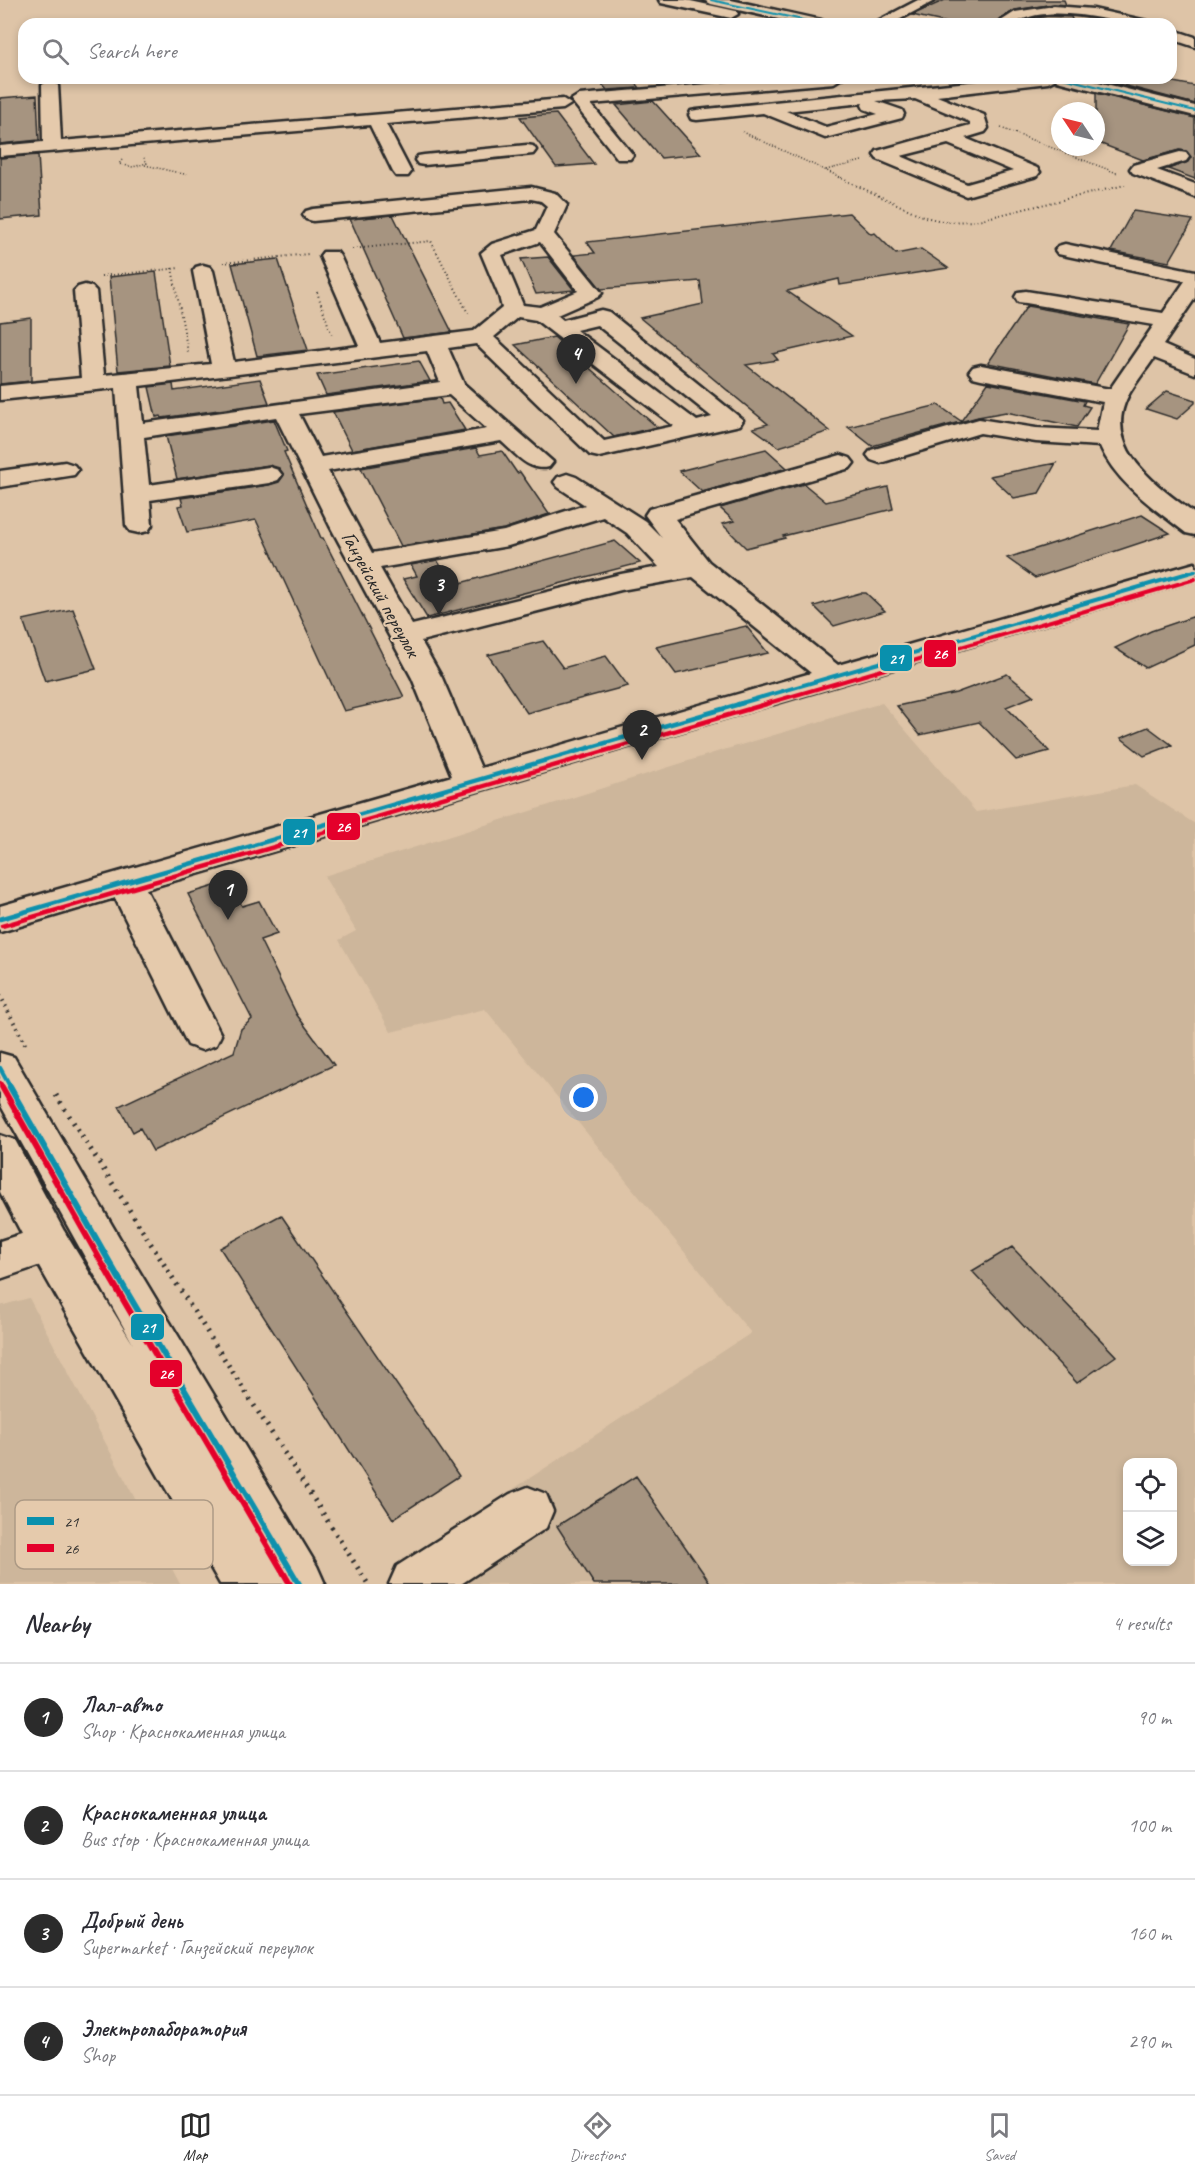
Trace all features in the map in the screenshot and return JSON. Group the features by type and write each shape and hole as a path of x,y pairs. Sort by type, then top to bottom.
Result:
{"street":[{"path":"666,0 749,18"},
{"path":"715,0 794,18"},
{"path":"892,18 929,0"},
{"path":"1012,18 1015,15 1061,10 1096,13 1117,18"},
{"path":"1177,36 1195,44"},
{"path":"1177,48 1195,44"},
{"path":"624,155 579,100 886,84"},
{"path":"715,100 844,86 917,94 1000,84"},
{"path":"948,106 1027,90 1033,85 1028,84"},
{"path":"1087,84 1195,111"},
{"path":"50,85 52,147"},
{"path":"697,115 764,108 844,86 896,114 825,133 764,108"},
{"path":"883,155 979,128 978,119 917,94"},
{"path":"0,151 562,104"},
{"path":"500,108 537,165"},
{"path":"375,119 402,172"},
{"path":"883,155 966,190 1031,172 949,138"},
{"path":"424,160 527,150"},
{"path":"1180,157 1139,169 1195,191"},
{"path":"313,215 531,193 548,196 557,206 544,234 490,253 510,296 513,310"},
{"path":"544,234 591,293 551,320"},
{"path":"1065,250 1195,277"},
{"path":"332,253 373,352"},
{"path":"200,267 225,370"},
{"path":"1195,282 1116,398 1109,418 1110,439 1115,450 1144,488 1195,526"},
{"path":"85,291 93,383"},
{"path":"1026,297 1169,321"},
{"path":"481,337 599,450 731,420 601,317 551,320 513,310"},
{"path":"0,393 93,383 127,386 437,349 481,337 513,310"},
{"path":"551,320 693,429"},
{"path":"1150,348 1195,367"},
{"path":"127,386 192,373 373,352 437,349"},
{"path":"437,349 454,387 540,462"},
{"path":"981,372 1116,398"},
{"path":"127,386 139,525"},
{"path":"131,432 454,387"},
{"name":"Ганзейский переулок","path":"284,409 367,569 427,678 471,783"},
{"path":"880,455 979,426 1036,435 1110,439"},
{"path":"313,466 506,433"},
{"path":"689,570 658,515 841,463"},
{"path":"0,479 65,470"},
{"path":"136,494 269,475"},
{"path":"567,482 636,527 689,570 834,677"},
{"path":"367,569 508,538 604,508"},
{"path":"404,636 621,582 689,570"},
{"path":"0,918 1195,571"},
{"path":"125,882 202,1035"},
{"path":"15,1060 117,1275 299,1584"},
{"path":"0,1152 49,1244 200,1500"},
{"path":"0,1260 49,1244"},
{"path":"426,1581 528,1511"},
{"path":"213,1523 249,1584"}],"path":[{"path":"978,119 1141,182 1170,181"},
{"path":"825,170 883,155"},
{"path":"144,165 188,175"},
{"path":"85,291 84,278 431,241 481,337"},
{"path":"172,268 192,373"},
{"path":"315,288 339,356"},
{"path":"0,995 15,1060"},
{"path":"52,1089 368,1584"}],"shaded area":[{"path":"882,703 976,812 1135,785 1195,824 1195,1584 415,1584 402,1562 751,1333 485,1009 391,1032 339,940 356,931 324,876 720,751"},
{"path":"29,1298 136,1500 15,1500 15,1569 172,1569 180,1584 0,1584 0,1306"}],"building":[{"path":"945,0 1064,0 1066,5 1054,4 1015,10 1002,18 925,18 912,15"},
{"path":"1048,16 1071,18 1038,18"},
{"path":"1177,83 1195,86 1195,104 1119,84"},
{"path":"602,84 637,84 640,88 607,90"},
{"path":"1096,93 1195,118 1195,179 1168,169 1188,162 1191,157 1186,151 1179,150 1143,160 1105,145 1105,102 1096,102"},
{"path":"37,95 39,140 0,144 0,98"},
{"path":"653,101 701,154 661,158 616,105"},
{"path":"556,114 594,164 556,167 520,117"},
{"path":"38,155 42,215 0,219 0,158"},
{"path":"1133,211 1193,220 1169,262 1111,251"},
{"path":"849,213 871,234 875,233 896,254 921,249 948,268 840,285 839,279 787,291 852,336 773,354 778,360 746,365 830,431 779,447 753,428 768,424 640,318 703,304 700,281 601,289 574,255 595,253 587,242"},
{"path":"393,215 452,332 403,338 350,219"},
{"path":"548,257 574,290 536,294 521,259"},
{"path":"278,259 308,350 257,356 232,264"},
{"path":"156,272 170,366 118,371 109,277"},
{"path":"1027,306 1129,324 1095,384 988,363"},
{"path":"31,318 31,381 0,384 0,322"},
{"path":"554,337 657,427 614,437 515,345"},
{"path":"419,361 430,381 326,395 317,375"},
{"path":"260,379 269,403 162,418 161,416 156,417 149,387 173,384 174,391"},
{"path":"988,383 1085,401 1083,405 1090,407 1077,427 1006,412 978,417 872,446 848,427 938,405 961,421"},
{"path":"1167,391 1195,400 1195,403 1177,419 1146,409"},
{"path":"440,398 442,404 448,403 465,430 352,450 333,412"},
{"path":"274,420 287,451 284,452 321,538 404,697 344,711 256,520 187,532 178,506 183,505 181,498 269,485 279,482 284,475 279,468 269,465 177,479 166,436"},
{"path":"476,448 480,455 502,451 517,473 520,472 549,514 504,529 401,546 361,468"},
{"path":"766,449 787,468 702,492 679,471"},
{"path":"1056,463 1039,493 1014,498 990,476"},
{"path":"804,484 826,502 888,487 893,509 783,536 785,538 746,548 722,524 734,521 720,508"},
{"path":"1142,515 1170,533 1035,578 1007,558"},
{"path":"615,541 640,563 427,618 403,579 417,576 411,565 437,560 453,585"},
{"path":"866,593 885,611 834,626 814,606"},
{"path":"73,609 96,669 45,681 23,620"},
{"path":"1195,616 1195,645 1146,668 1115,648 1151,631"},
{"path":"746,626 768,653 676,674 656,647"},
{"path":"543,641 563,668 606,656 628,686 527,713 488,655"},
{"path":"1007,674 1034,696 1006,707 1049,751 1016,760 979,722 920,735 897,706 956,693"},
{"path":"1148,727 1172,745 1144,756 1121,738"},
{"path":"228,882 242,906 259,901 277,934 260,940 297,1015 334,1065 153,1151 140,1128 133,1132 119,1106 234,1052 241,1029 252,1019 188,894"},
{"path":"281,1215 459,1476 393,1519 220,1248"},
{"path":"1012,1247 1116,1356 1077,1383 972,1271"},
{"path":"636,1476 711,1584 594,1584 557,1526"}],"transit line":[{"name":"21","path":"711,0 794,18"},
{"name":"21","path":"1087,84 1195,111"},
{"name":"21","path":"0,919 1195,571"},
{"name":"26","path":"2,926 1195,579"},
{"name":"21","path":"0,1068 117,1275 299,1584"},
{"name":"26","path":"0,1083 111,1279 290,1584"}],"place":[{"name":"Электролаборатория","path":"576,384"},
{"name":"Добрый день","path":"439,615"},
{"name":"Краснокаменная улица","path":"642,760"},
{"name":"Лал-авто","path":"228,920"}]}
